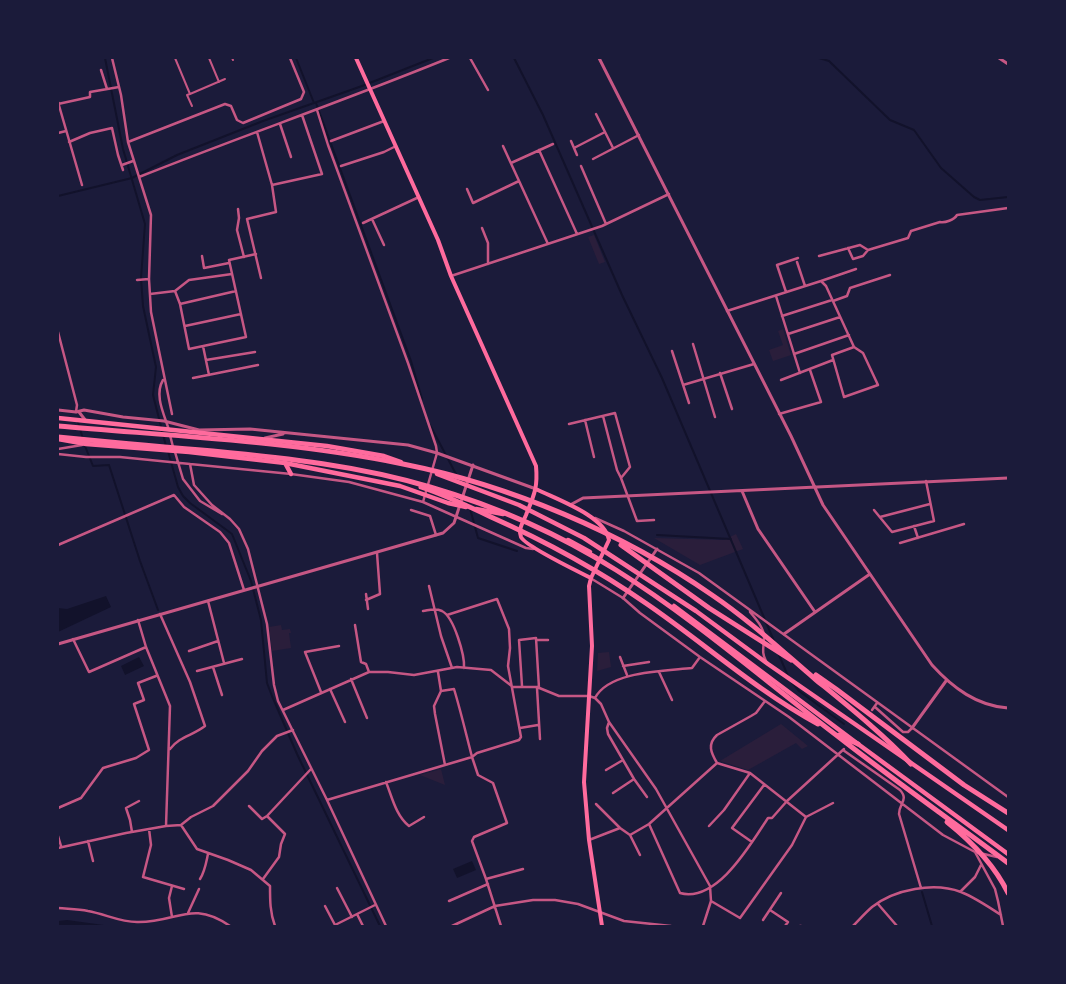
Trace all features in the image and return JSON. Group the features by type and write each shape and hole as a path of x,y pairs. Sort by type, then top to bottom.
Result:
{"highway":[{"path":"58,418 327,446 384,456 519,505 568,530 650,580 1008,830"},
{"path":"58,426 319,450 404,464 466,479 537,504 595,530 666,566 712,595 836,694 911,764"},
{"path":"58,438 86,444 285,463 400,486 448,504 501,514 542,528 579,545 645,586 1008,854"},
{"path":"58,438 253,455 355,469 401,479 458,495 531,525 615,569 689,620 898,782 1008,861"},
{"path":"285,463 291,474"},
{"path":"355,469 400,481 452,499 524,532 572,557 647,603 775,696 816,723 858,744"},
{"path":"595,530 621,545 726,620 836,689 964,785 1008,813"},
{"path":"898,782 978,849 1008,892"}],"main road":[{"path":"356,58 438,240 451,276 536,466 536,489 520,528 520,534 524,542 591,578"},
{"path":"536,489 593,517 606,530 610,540 591,578 589,586 592,646 584,782 589,840 602,926"}],"street":[{"path":"112,58 128,142 150,215 149,279 151,312 172,414"},
{"path":"175,58 190,94"},
{"path":"209,58 219,82"},
{"path":"128,142 225,104 231,106 236,120 243,123 301,99 304,92 290,58"},
{"path":"140,178 449,58"},
{"path":"470,58 488,90"},
{"path":"600,58 824,505 932,665 946,681 974,699 1008,708"},
{"path":"999,58 1008,64"},
{"path":"101,70 107,89"},
{"path":"192,106 187,95 225,80"},
{"path":"82,185 58,103 90,97 90,92 119,87"},
{"path":"316,110 408,364 437,453 423,502"},
{"path":"596,114 613,148"},
{"path":"272,185 322,174 302,116"},
{"path":"331,141 384,121"},
{"path":"280,124 291,157"},
{"path":"70,142 90,133 112,128 123,170"},
{"path":"58,134 66,131"},
{"path":"257,132 272,185 276,212 246,218 261,278"},
{"path":"574,148 605,132"},
{"path":"592,159 639,135"},
{"path":"571,141 576,155"},
{"path":"511,163 553,144"},
{"path":"341,166 384,152 396,146"},
{"path":"503,146 548,244"},
{"path":"539,150 577,234"},
{"path":"122,166 133,161"},
{"path":"580,166 606,224"},
{"path":"467,189 473,203 519,181"},
{"path":"451,276 606,224 669,194"},
{"path":"362,223 419,197"},
{"path":"848,248 853,259 863,256 868,250 908,238 912,230 940,222 944,223 955,218 957,215 1008,208"},
{"path":"238,209 237,230 244,257"},
{"path":"372,219 384,245"},
{"path":"482,228 488,243 488,264"},
{"path":"819,256 860,245 868,250"},
{"path":"175,291 180,304 189,349 246,337 229,260 256,254"},
{"path":"202,256 204,268 230,263"},
{"path":"786,292 777,264 798,258"},
{"path":"798,262 805,286"},
{"path":"727,311 856,268"},
{"path":"150,294 175,291 190,280 232,274"},
{"path":"782,316 847,296 850,288 890,275"},
{"path":"137,280 149,279"},
{"path":"821,281 826,286 854,347 863,353 878,385 844,397 832,355 854,347"},
{"path":"180,304 236,291"},
{"path":"776,296 800,373"},
{"path":"185,326 241,314"},
{"path":"788,334 840,317"},
{"path":"58,332 77,405 77,412"},
{"path":"794,354 849,335"},
{"path":"693,344 715,417"},
{"path":"203,346 209,375"},
{"path":"672,351 689,403"},
{"path":"206,360 255,352"},
{"path":"781,380 834,360"},
{"path":"683,385 754,364"},
{"path":"193,378 258,365"},
{"path":"779,414 821,402 810,370"},
{"path":"720,374 732,409"},
{"path":"164,379 159,388 159,395 167,430 183,479 200,501 230,519"},
{"path":"58,410 77,412 84,410 175,424 199,430 239,429 408,445 473,465 536,489"},
{"path":"77,412 86,421"},
{"path":"569,424 615,413 630,467 621,478"},
{"path":"602,416 616,470 621,478 637,521 654,520"},
{"path":"585,420 594,457"},
{"path":"260,439 286,433"},
{"path":"58,449 86,444"},
{"path":"58,454 188,463 291,474 358,484 423,502 456,515 526,548 537,549"},
{"path":"188,463 194,485 239,529 248,549 266,624 278,701 310,771 327,800 374,905 386,926"},
{"path":"58,644 436,535 450,528 454,523 473,465"},
{"path":"569,506 573,502 584,498 1008,478"},
{"path":"874,510 892,532 934,521 926,481"},
{"path":"742,491 758,529 815,612"},
{"path":"58,545 174,495 184,507 220,532 229,543 247,590"},
{"path":"880,517 930,504"},
{"path":"411,510 430,516 436,535"},
{"path":"593,517 624,531 699,573 1008,797"},
{"path":"900,543 964,524"},
{"path":"914,526 918,538"},
{"path":"623,598 657,549"},
{"path":"366,600 380,594 376,552"},
{"path":"784,634 870,574"},
{"path":"591,578 623,598 640,613 700,657 765,701 943,835 975,852 1008,861"},
{"path":"429,586 441,636 452,668"},
{"path":"366,594 368,608"},
{"path":"327,800 472,757 477,752 520,740 520,728 508,666 510,648 509,629 497,599 447,615"},
{"path":"208,601 224,663"},
{"path":"748,608 763,632 762,650 768,664"},
{"path":"423,611 435,609 444,612 450,618 465,659 464,668"},
{"path":"160,614 190,682 205,726 199,731 176,740 169,750"},
{"path":"138,620 156,676 170,706 166,826"},
{"path":"355,625 361,662 366,664 369,672"},
{"path":"522,686 519,640 536,638 536,640 548,640"},
{"path":"73,639 89,672 146,647"},
{"path":"536,640 540,738"},
{"path":"189,651 218,641"},
{"path":"322,692 305,652 339,646"},
{"path":"620,657 627,675"},
{"path":"595,698 598,692 627,675 692,668 700,657"},
{"path":"197,671 242,659"},
{"path":"624,666 649,662"},
{"path":"213,667 222,695"},
{"path":"283,710 369,672 414,675 452,668 491,670 513,687 538,688 559,696 589,696 595,698 601,704 609,722 667,808 711,889 710,901 702,926"},
{"path":"438,671 441,691 434,706 445,765"},
{"path":"659,672 672,700"},
{"path":"58,808 81,798 103,768 136,758 149,750 134,704 144,700 138,684 156,676"},
{"path":"351,679 366,718"},
{"path":"878,703 873,708 903,732 908,732 946,681"},
{"path":"330,688 345,722"},
{"path":"441,691 454,689 478,775 493,783 506,824 474,837 472,841 501,926"},
{"path":"765,701 756,713 717,735 712,740 710,749 718,763 750,773 806,817"},
{"path":"609,722 608,734 646,798"},
{"path":"520,728 538,725"},
{"path":"58,836 59,847 132,832 181,825 212,806 248,771 262,751 277,736 292,730"},
{"path":"649,824 680,893 688,896 711,889 729,871 768,818 772,818 787,801 843,749 900,790 905,798 899,814 921,888"},
{"path":"606,770 623,760"},
{"path":"630,835 649,824 718,763"},
{"path":"249,806 262,819 310,771"},
{"path":"709,826 724,810 750,773"},
{"path":"613,793 634,779"},
{"path":"386,782 400,816 405,823 409,826 424,818"},
{"path":"752,842 732,828 764,784"},
{"path":"132,832 126,808 139,801"},
{"path":"710,901 740,918 792,846 806,817 833,803"},
{"path":"596,804 620,828 630,835 640,855"},
{"path":"263,879 278,857 285,834 267,816"},
{"path":"181,825 198,850 251,870 270,886 272,918 275,926"},
{"path":"589,840 620,828"},
{"path":"149,829 150,845 143,877 184,889"},
{"path":"88,841 93,861"},
{"path":"975,852 995,889 1002,926"},
{"path":"200,879 206,869 208,854"},
{"path":"960,892 975,877 981,865"},
{"path":"486,879 523,869"},
{"path":"449,900 488,884"},
{"path":"172,886 169,898 172,917"},
{"path":"337,888 352,917"},
{"path":"853,926 878,904 902,893 921,888 939,888 960,892 1001,915"},
{"path":"188,913 199,889"},
{"path":"763,920 781,893"},
{"path":"452,926 459,925 495,906 533,900 555,900 600,911 624,921 671,926"},
{"path":"878,904 896,926"},
{"path":"326,906 335,926 374,905"},
{"path":"58,908 89,910 118,920 138,922 188,913 202,913 215,916 230,926"},
{"path":"770,910 788,922 785,926"},
{"path":"357,914 363,926"}],"shaded area":[{"path":"594,235 605,262 599,264 588,237"},
{"path":"783,329 791,355 773,361 769,350 783,345 778,331"},
{"path":"736,534 743,549 700,565 654,538 724,540"},
{"path":"106,596 111,607 58,632 58,608 67,609"},
{"path":"281,625 282,630 290,629 291,648 272,651 269,627"},
{"path":"609,652 611,667 597,671 598,653"},
{"path":"139,657 144,666 125,675 121,666"},
{"path":"781,724 808,746 802,749 796,743 748,770 720,761"},
{"path":"441,769 445,785 420,775"},
{"path":"472,861 476,870 457,878 453,869"},
{"path":"67,920 111,926 58,926 58,921"}],"waterway":[{"path":"105,58 123,149 145,224 141,278 143,306 156,367 153,395 166,446"},
{"path":"296,58 314,103"},
{"path":"58,196 132,178 177,155 433,58"},
{"path":"514,58 543,115 622,295 662,378 774,641"},
{"path":"819,58 829,61 890,120 914,130 941,168 974,197 980,200 1008,197"},
{"path":"316,103 411,361 422,399"},
{"path":"78,422 83,439"},
{"path":"430,425 457,476"},
{"path":"85,446 93,466 109,465 158,610"},
{"path":"168,451 178,487 183,496 232,534 251,581 261,620 267,683 297,754 380,926"},
{"path":"468,501 478,538 517,551"},
{"path":"657,535 731,539"},
{"path":"779,655 788,676"},
{"path":"790,680 799,691 844,724"},
{"path":"922,892 932,926"}]}
